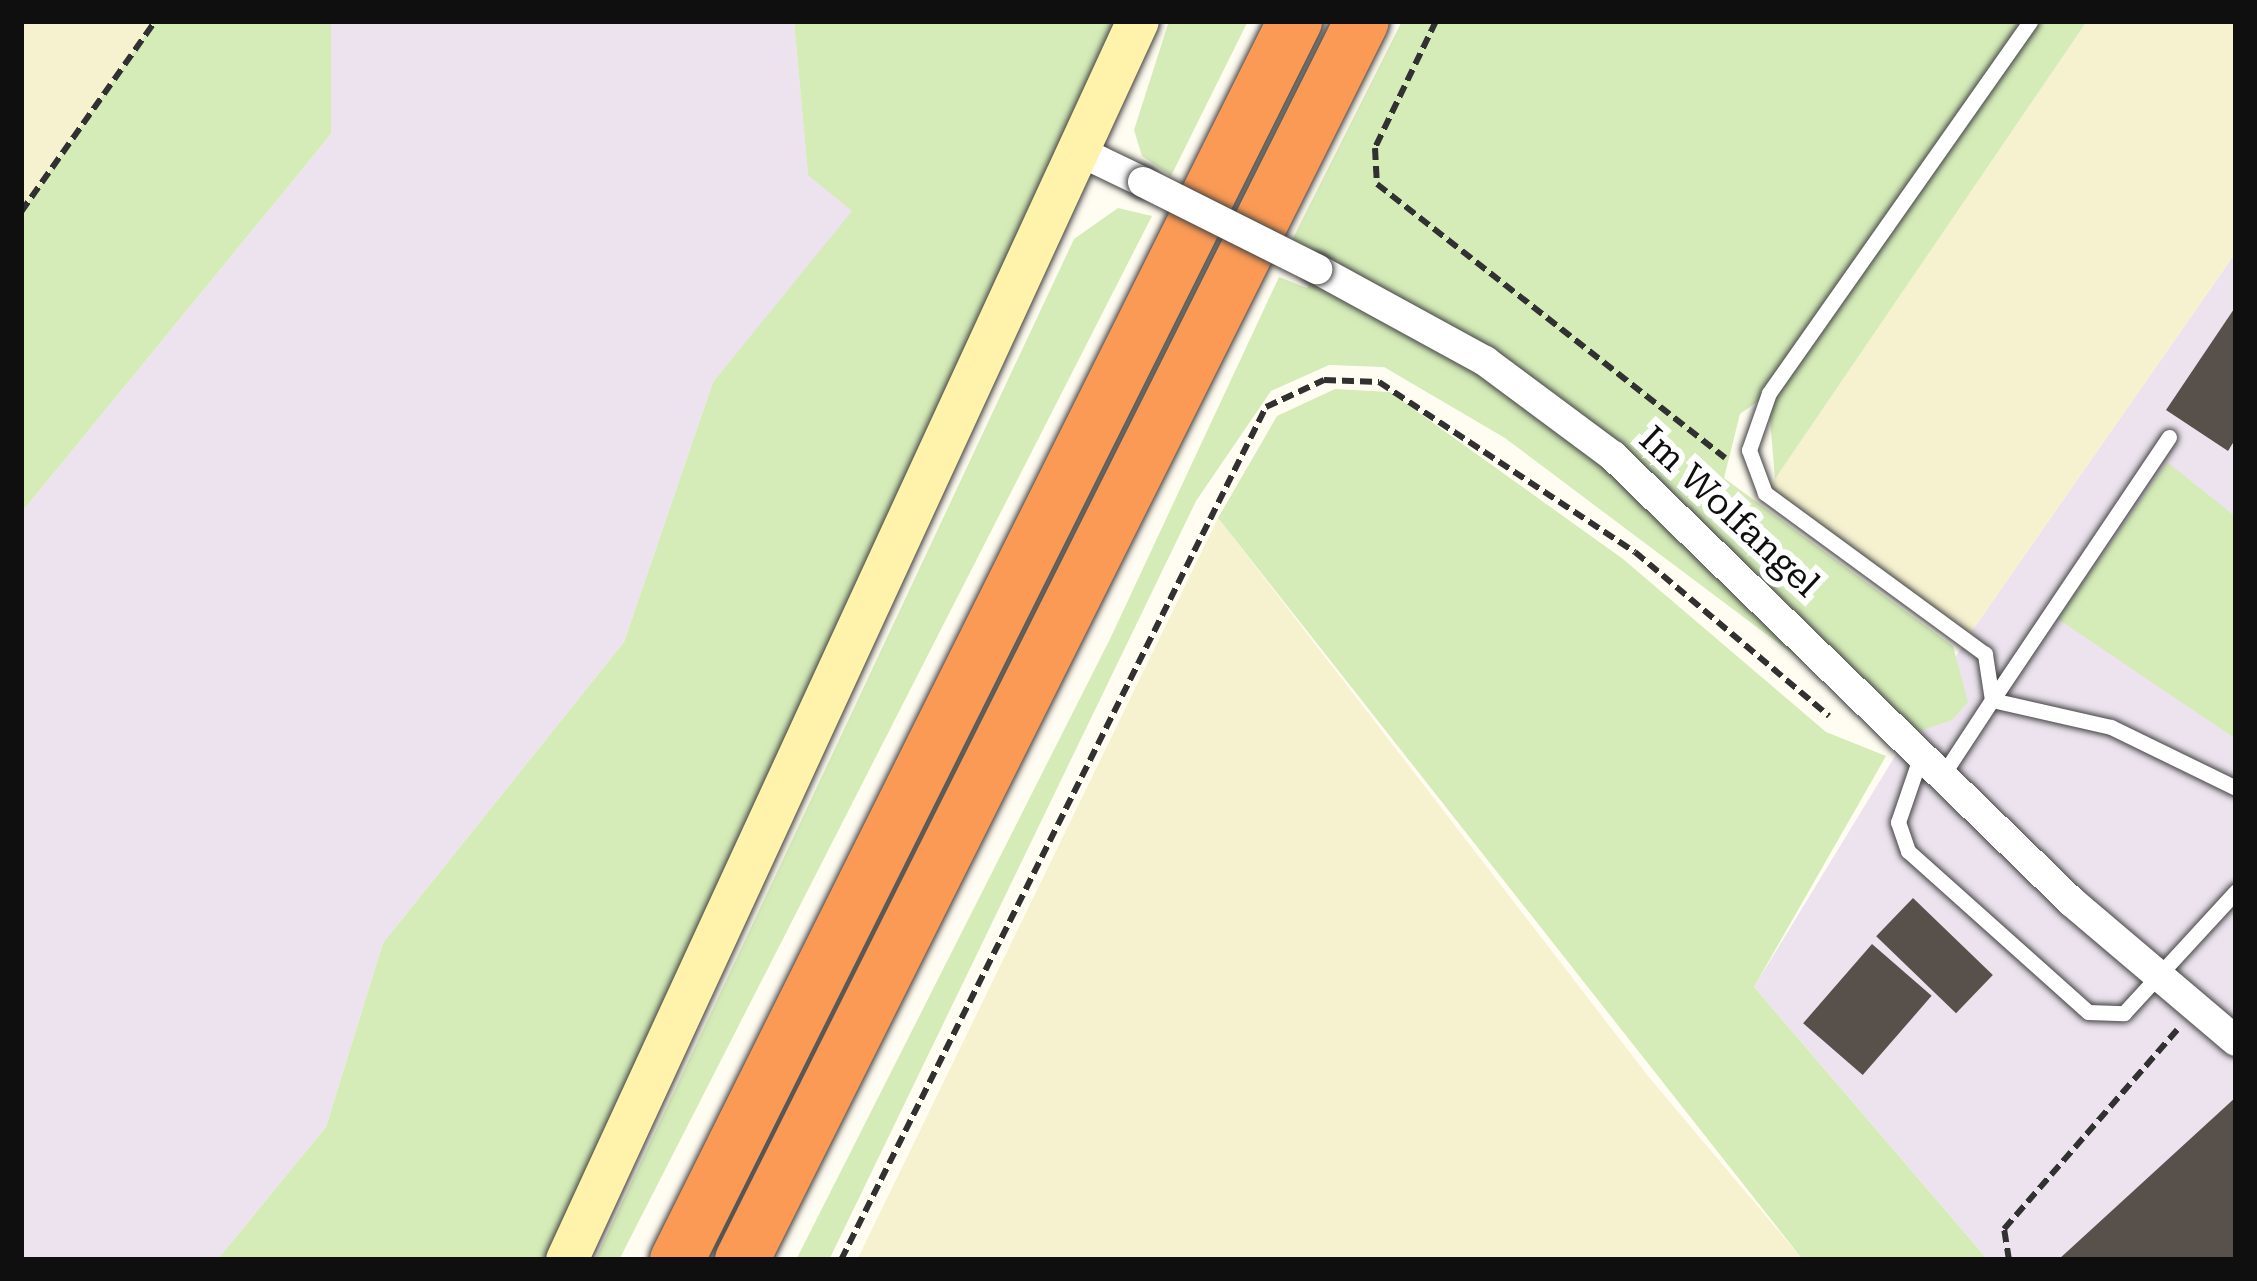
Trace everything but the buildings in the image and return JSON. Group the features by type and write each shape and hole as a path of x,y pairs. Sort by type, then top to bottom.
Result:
{"highway":[{"path":"677,1260 1295,21"},
{"path":"742,1260 1362,21"}],"street":[{"path":"567,1260 1085,154 1138,21"},
{"name":"Im Wolfangel","path":"1085,154 1317,269 1581,429 2158,979 2236,1041"}],"lane":[{"path":"1992,700 1985,654 1969,635 1765,494 1749,450 1769,394 2030,21"},
{"path":"2169,437 1992,700 1932,766 1898,822 1907,851 2088,1012 2124,1013 2236,891"},
{"path":"1992,700 2110,727 2236,788"}],"path":[{"path":"21,212 155,21"},
{"path":"1436,21 1375,148 1377,184 1765,494"},
{"path":"842,1260 1266,406 1324,380 1379,382 1635,552 1808,704 1866,731 1879,713"},
{"path":"2009,1260 2004,1229 2195,1009"}],"shaded area":[{"path":"21,21 155,21 21,212"},
{"path":"331,21 794,21 808,174 853,211 713,382 624,642 383,943 326,1127 217,1260 21,1260 21,513 331,134"},
{"path":"2087,21 2236,21 2236,252 1969,635 1765,493"},
{"path":"2236,252 2236,1260 1988,1260 1754,987 1969,635"},
{"path":"1218,518 1648,1076 1803,1260 857,1260"}],"green space":[{"path":"155,21 331,21 331,134 21,513 21,212"},
{"path":"794,21 1121,21 549,1260 217,1260 326,1127 383,943 624,642 713,382 852,211 808,175"},
{"path":"1169,21 1248,21 1171,176 1142,156 1134,130"},
{"path":"1402,21 2087,21 1775,479 1768,394 1740,414 1724,478 1953,646 1968,702 1952,720 1903,737 1505,438 1384,367 1329,365 1271,391 1196,501 829,1260 796,1260 1110,639 1279,277 1307,288 1324,257 1292,240"},
{"path":"1118,208 1152,216 619,1260 595,1260 1074,239"},
{"path":"1335,389 1390,392 1623,559 1826,732 1886,756 1754,987 1988,1260 1803,1260 1218,518 1277,416"},
{"path":"2167,462 2236,517 2236,739 2058,619"}]}
